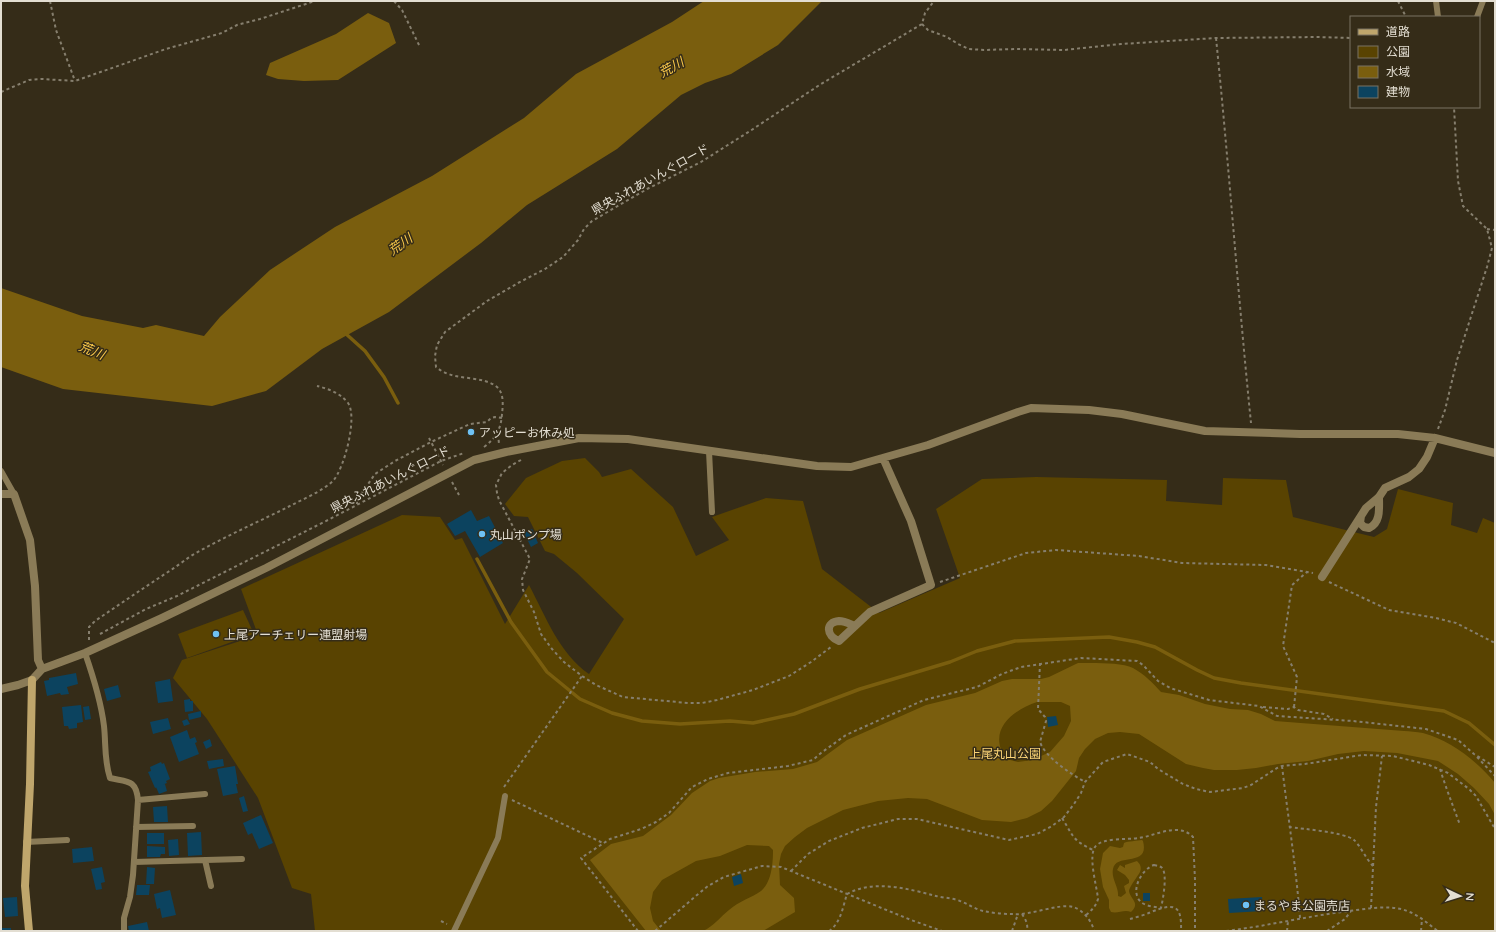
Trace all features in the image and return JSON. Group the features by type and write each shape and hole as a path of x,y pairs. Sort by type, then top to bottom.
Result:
{"street":[{"path":"1,688 18,685 32,680 42,669 88,651 162,618 266,568 474,460 506,452 579,438 628,439 817,466 851,467 928,445 1031,408 1089,410 1122,414 1205,431 1344,435 1398,434 1435,438 1495,453"},
{"path":"1322,577 1366,508 1379,497 1385,488 1408,477 1419,469 1428,457 1435,438"},
{"path":"855,626 839,621 832,623 829,628 829,634 833,639 839,641 870,612 931,585 911,521 883,458"},
{"path":"1,494 14,494 30,540 38,660 42,669"},
{"path":"1362,514 1360,523 1364,527 1369,528 1373,526 1378,519 1379,497"},
{"path":"29,931 25,886 30,784 32,680"}],"lane":[{"path":"1436,1 1438,16"},
{"path":"1477,16 1483,1"},
{"path":"709,451 712,512"},
{"path":"1,471 14,494"},
{"path":"88,651 101,708 104,726 106,766 110,778 128,781 134,784 138,800 134,862 130,897 124,918 124,931"},
{"path":"138,800 205,794"},
{"path":"454,931 498,838 505,796"},
{"path":"136,827 192,826"},
{"path":"26,842 67,840"},
{"path":"134,862 242,859"},
{"path":"205,860 211,886"}],"path":[{"path":"50,1 56,30 75,81"},
{"path":"1,92 29,80 42,79 75,81 166,49 222,33 237,25 315,1"},
{"path":"394,1 402,10 420,47"},
{"path":"934,1 925,13 922,24 928,30 947,37 969,49 984,50 1015,48 1064,50 1121,44 1216,38 1350,38"},
{"path":"1398,1 1406,16"},
{"name":"県央ふれあいんぐロード","path":"482,448 498,433 502,418 502,398 498,388 490,383 444,373 436,367 435,356 438,345 445,332 487,301 518,283 545,270 563,257 578,240 584,229 592,221 647,189 701,162 821,84 922,24"},
{"path":"1216,38 1229,164 1239,298 1252,433"},
{"path":"1435,438 1445,410 1459,352 1492,248 1487,229 1464,206 1458,181 1454,108"},
{"path":"1487,229 1495,230"},
{"path":"88,651 89,627 95,621 195,554 320,490 332,482 338,475 343,464 352,413 349,404 340,395 332,390 317,386"},
{"path":"357,504 357,500 375,474 395,461 470,424 487,422 491,418 495,417 502,418"},
{"path":"429,438 441,462"},
{"name":"県央ふれあいんぐロード","path":"99,635 146,609 204,582 451,456 470,452"},
{"path":"524,459 512,465 502,473 496,486 499,500 530,559 522,580 523,590 534,612 541,634 552,649 564,662 596,685 623,697 702,703 753,690 789,676 839,641"},
{"path":"451,480 459,495"},
{"path":"931,585 1026,553 1056,550 1139,556 1182,563 1266,565 1307,572 1322,577 1330,584 1389,610 1456,623 1495,643"},
{"path":"1294,706 1297,677 1283,646 1292,585 1307,572"},
{"path":"638,931 581,858 588,855 603,843 618,836 642,830 656,822 669,812 692,787 708,779 728,773 788,766 813,760 846,735 924,700 977,687 1002,674 1021,667 1081,658 1137,661 1164,685 1209,700 1288,709 1294,706"},
{"path":"1040,663 1038,709 1046,717 1040,742 1046,752 1074,776 1084,782"},
{"path":"582,676 502,789 505,796 603,843"},
{"path":"1294,706 1298,710 1324,714 1334,720"},
{"path":"1260,707 1277,716 1426,729 1458,740 1495,776"},
{"path":"791,871 808,854 829,841 862,828 898,819 918,819 1009,840 1038,834 1062,818 1081,793 1084,782 1103,762 1126,754 1150,762 1158,770 1183,784 1210,792 1243,788 1251,785 1282,766 1362,755 1399,758 1429,764 1458,780 1476,796 1495,829"},
{"path":"1474,754 1495,767"},
{"path":"1371,908 1376,807 1382,756"},
{"path":"1282,766 1289,827 1297,872 1300,918"},
{"path":"1440,769 1460,825"},
{"path":"1062,818 1074,838 1093,850"},
{"path":"1289,827 1347,836 1355,841 1366,858 1374,866"},
{"path":"1086,915 1093,909 1098,899 1093,872 1092,855 1093,850 1100,843 1138,838 1176,830 1189,832 1193,837 1195,931"},
{"path":"1154,865 1162,868 1164,874 1164,896 1161,908 1143,903 1140,901 1136,892 1136,886 1141,876 1149,867 1154,865"},
{"path":"655,931 708,886 724,877 750,868 762,866 781,867 942,931"},
{"path":"829,931 834,928 839,919 847,894 861,888 893,886 959,900 982,910 1022,914 1072,906 1086,915 1094,931"},
{"path":"1130,919 1151,913 1161,908 1172,906 1177,908 1180,913 1181,931"},
{"path":"1226,931 1258,927 1300,918 1371,908 1388,908 1407,910 1438,931"},
{"path":"1327,931 1345,919 1352,911"},
{"path":"1012,931 1018,914"},
{"path":"1022,914 1026,920 1027,931"},
{"path":"1421,931 1422,919"},
{"path":"1287,931 1288,921"}],"green space":[{"name":"上尾丸山公園","path":"585,458 602,477 631,469 673,507 696,556 729,540 712,517 766,498 803,501 822,569 879,613 960,578 936,509 982,479 1036,477 1167,480 1166,501 1222,505 1223,478 1286,480 1293,517 1374,537 1387,529 1398,489 1453,503 1451,525 1477,533 1483,518 1495,523 1495,931 315,931 311,894 292,888 258,798 207,719 173,678 182,660 258,635 241,589 402,515 440,517 455,540 462,538 505,624 529,585 561,645 569,656 589,674 624,619 577,573 554,554 545,551 528,517 514,516 505,504 526,478 562,461"},
{"name":"上尾アーチェリー連盟射場","path":"243,610 254,634 187,658 178,634"}],"water":[{"name":"荒川","path":"704,1 822,1 778,45 731,74 705,83 681,95 617,149 527,205 481,243 389,312 322,349 266,391 212,406 63,389 1,367 1,288 82,316 143,328 156,325 204,336 220,317 270,270 335,227 432,176 524,118 576,74 672,22"},
{"path":"368,13 389,23 396,43 338,80 304,81 278,79 266,75 270,63 336,34"},
{"path":"1078,663 1106,663 1128,666 1141,673 1161,692 1179,695 1205,704 1230,709 1248,710 1261,714 1275,721 1409,731 1433,736 1462,752 1480,767 1495,783 1495,815 1489,804 1474,788 1458,774 1438,761 1397,753 1364,751 1256,768 1214,770 1186,764 1139,734 1120,732 1108,733 1095,739 1085,749 1079,758 1076,771 1052,801 1041,811 1027,818 1011,822 982,820 927,799 908,798 878,801 843,810 807,828 785,846 781,854 779,864 780,885 794,898 795,912 763,931 703,931 714,924 733,907 761,891 765,887 770,877 772,866 773,850 769,846 747,845 720,856 696,861 662,880 653,892 650,908 653,921 661,931 646,931 590,860 611,844 643,836 671,815 692,793 710,781 755,772 793,769 817,762 847,740 926,705 975,693 1002,681 1012,679 1041,679 1049,677","holes":["1037,702 1061,702 1070,706 1071,721 1064,736 1050,752 1032,760 1018,762 1006,759 1001,749 999,740 1005,723 1019,711"]},
{"path":"1142,840 1144,849 1142,854 1137,857 1120,861 1115,864 1113,869 1113,876 1118,896 1121,897 1126,893 1124,886 1129,883 1129,880 1125,875 1117,870 1120,865 1125,868 1125,865 1137,861 1140,864 1140,872 1129,889 1135,904 1134,909 1131,912 1111,912 1109,908 1109,900 1103,887 1100,869 1103,853 1110,846 1120,848 1123,847 1124,843 1126,842"}],"building":[{"name":"アッピーお休み処","path":"473,427 476,434 469,437 466,430"},
{"name":"丸山ポンプ場","path":"471,510 477,521 489,516 503,543 480,557 465,531 455,536 447,524"},
{"path":"532,529 538,543 531,547 524,533"},
{"path":"76,673 78,684 67,687 69,694 61,695 60,693 47,696 44,681 49,680 49,678"},
{"path":"170,679 173,701 158,703 155,682"},
{"path":"118,685 121,697 107,701 104,689"},
{"path":"190,699 190,701 193,701 193,711 185,712 184,700"},
{"path":"81,705 83,722 77,723 77,728 69,729 68,726 64,726 62,707"},
{"path":"89,706 91,719 85,720 83,707"},
{"path":"201,711 201,717 189,720 188,714"},
{"path":"1056,716 1058,725 1048,727 1047,717"},
{"path":"168,718 171,729 153,734 150,722"},
{"path":"187,719 190,724 184,726 182,721"},
{"path":"187,730 190,739 195,737 197,742 195,743 199,754 179,762 170,737"},
{"path":"210,739 212,746 206,749 203,742"},
{"path":"223,759 224,766 209,769 207,761"},
{"path":"161,762 162,764 164,763 170,779 166,781 167,783 155,788 148,772 151,771 150,767"},
{"path":"235,766 238,793 223,796 217,769"},
{"path":"165,784 167,791 159,794 156,787"},
{"path":"244,796 248,811 243,812 239,798"},
{"path":"167,806 168,822 154,822 153,807"},
{"path":"261,815 273,843 259,849 252,833 248,835 243,823"},
{"path":"201,832 202,855 188,856 187,833"},
{"path":"147,833 164,833 164,844 147,844"},
{"path":"178,839 179,855 169,856 168,840"},
{"path":"147,846 165,847 165,854 161,854 160,857 147,857"},
{"path":"92,847 94,861 73,863 72,849"},
{"path":"102,867 105,882 101,883 102,889 96,890 91,869"},
{"path":"147,867 155,868 154,884 146,884"},
{"path":"741,874 743,883 734,886 732,877"},
{"path":"137,885 150,885 149,895 136,895"},
{"path":"170,890 176,915 162,918 160,908 157,909 154,894"},
{"path":"1143,893 1150,893 1150,901 1143,901"},
{"path":"17,897 18,916 5,917 3,898"},
{"name":"まるやま公園売店","path":"1262,897 1263,911 1229,913 1228,899"},
{"path":"147,922 149,931 129,931 128,926"},
{"path":"2,928 11,928 11,931 2,931"}],"waterway":[{"path":"345,333 365,351 384,377 398,403"},
{"path":"477,559 511,622 547,672 580,699 612,713 642,721 680,724 730,721 753,723 794,714 860,689 950,662 977,651 1015,641 1109,637 1155,647 1214,678 1444,711 1469,723 1495,745"}],"place":[{"name":"アッピーお休み処","path":"471,432"},
{"name":"丸山ポンプ場","path":"482,534"},
{"name":"上尾アーチェリー連盟射場","path":"216,634"},
{"name":"まるやま公園売店","path":"1246,905"}]}
